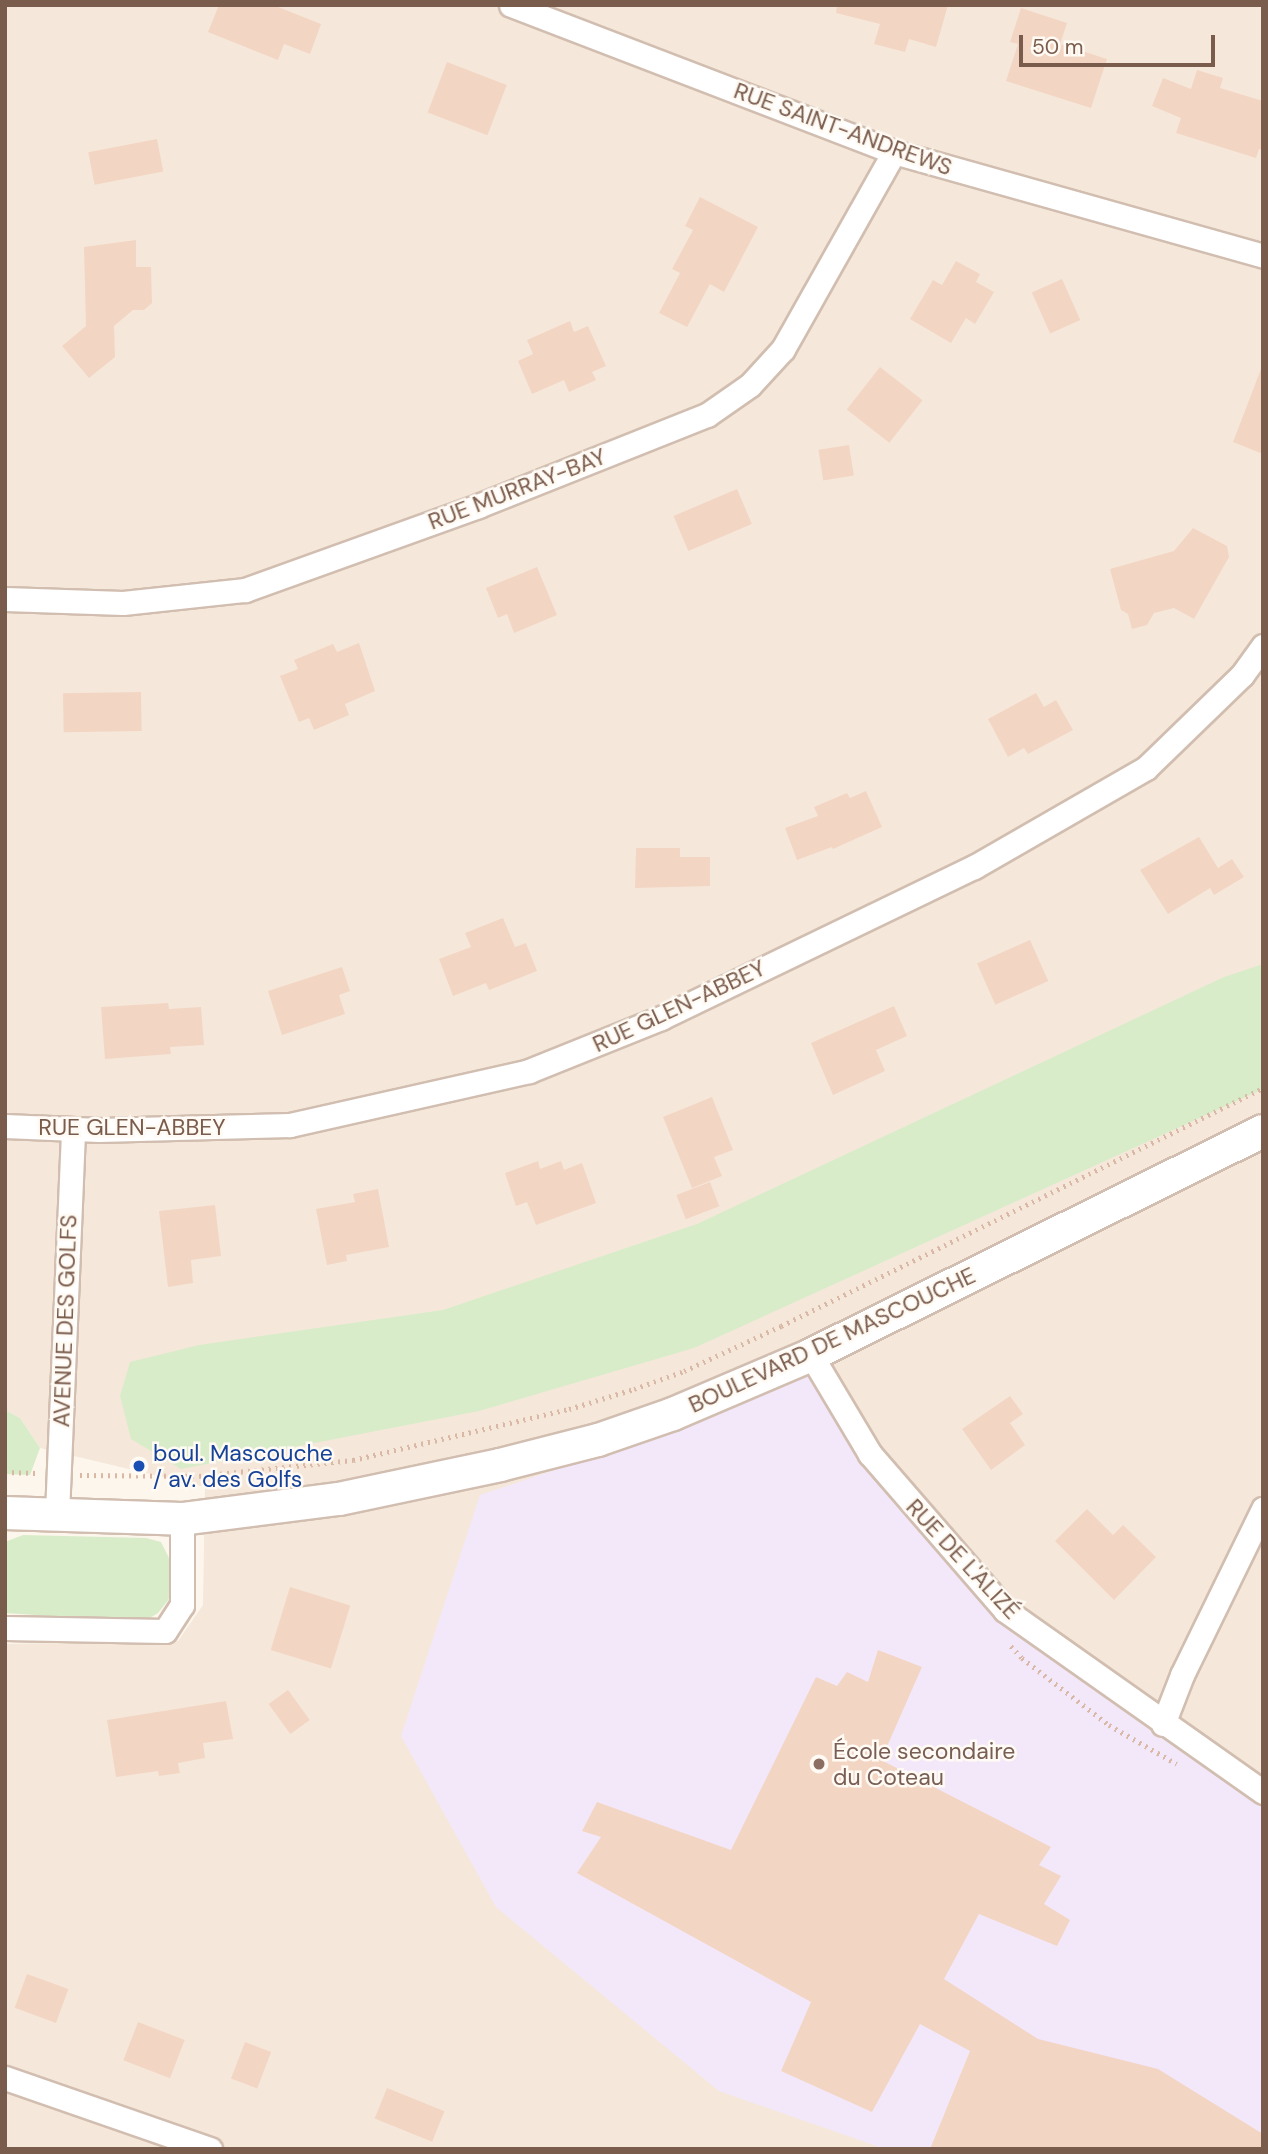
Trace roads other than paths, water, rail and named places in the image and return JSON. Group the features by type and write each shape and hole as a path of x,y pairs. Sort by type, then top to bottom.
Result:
{"street":[{"name":"RUE SAINT-ANDREWS","path":"511,5 894,152 1263,256"},
{"name":"RUE MURRAY-BAY","path":"5,599 123,603 245,590 478,506 708,415 750,385 783,349 894,152"},
{"name":"RUE GLEN-ABBEY","path":"5,1126 73,1129 290,1125 529,1072 649,1023 974,867 1146,768 1242,675 1263,646"},
{"name":"AVENUE DES GOLFS","path":"57,1514 73,1129"},
{"name":"BOULEVARD DE MASCOUCHE","path":"5,1513 182,1519 339,1499 562,1449 673,1414 811,1355 1263,1131"},
{"name":"RUE DE L'ALIZÉ","path":"811,1355 870,1454 1005,1610 1263,1792"},
{"path":"1163,1724 1182,1675 1263,1509"},
{"path":"5,1628 165,1631 182,1605 182,1519"},
{"path":"5,2078 210,2149"}],"place":[{"name":"boul. Mascouche / av. des Golfs","path":"139,1466"},
{"name":"École secondaire du Coteau","path":"819,1764"}]}
